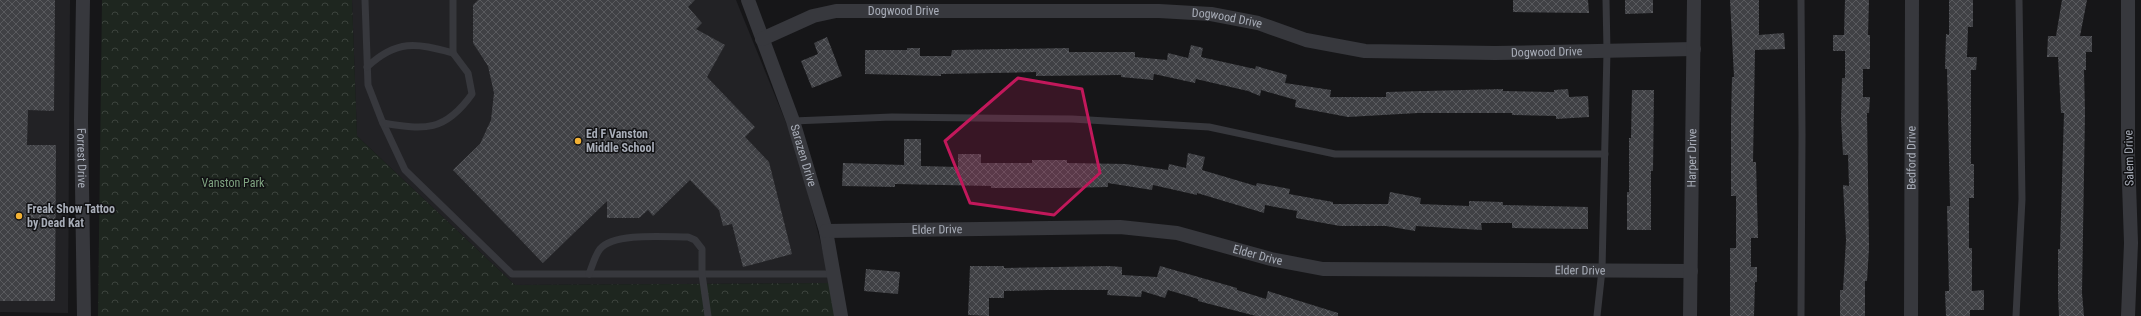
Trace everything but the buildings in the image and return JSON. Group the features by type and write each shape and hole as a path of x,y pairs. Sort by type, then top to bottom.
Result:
{"street":[{"name":"Forrest Drive","path":"83,0 81,120 84,316"},
{"name":"Sarazen Drive","path":"748,0 793,121 826,231 841,316"},
{"name":"Harper Drive","path":"1690,316 1694,0"},
{"name":"Bedford Drive","path":"1911,316 1912,0"},
{"name":"Salem Drive","path":"2128,0 2128,154 2131,243 2128,316"},
{"name":"Dogwood Drive","path":"762,39 813,16 836,11 1159,11 1211,14 1258,23 1306,40 1364,51 1495,53 1694,49"},
{"name":"Elder Drive","path":"826,231 1120,227 1176,233 1270,259 1324,269 1691,271"}],"lane":[{"path":"365,0 368,85 382,123 405,170 512,274 834,274"},
{"path":"453,0 453,53"},
{"path":"1597,316 1602,270 1607,51 1606,0"},
{"path":"1801,0 1801,316"},
{"path":"2016,316 2022,199 2019,0"},
{"path":"367,67 382,54 402,46 423,44 453,53 468,72 472,94 461,110 442,124 413,128 382,123"},
{"path":"793,121 892,117 1072,119 1208,127 1335,154 1605,154"},
{"path":"589,274 600,249 611,241 630,238 688,237 695,240 702,249 702,274 708,316"}],"highlighted area":[{"path":"1018,78 1082,89 1100,173 1054,215 970,203 945,141"}],"shaded area":[{"path":"0,0 70,0 68,313 0,312"},
{"name":"Ed F Vanston Middle School","path":"352,0 736,0 796,147 831,283 515,285 357,136"}],"green space":[{"name":"Vanston Park","path":"102,0 352,0 357,136 515,285 831,283 835,316 98,316"}],"place":[{"name":"Ed F Vanston Middle School","path":"578,141"},
{"name":"Freak Show Tattoo by Dead Kat","path":"19,216"}]}
